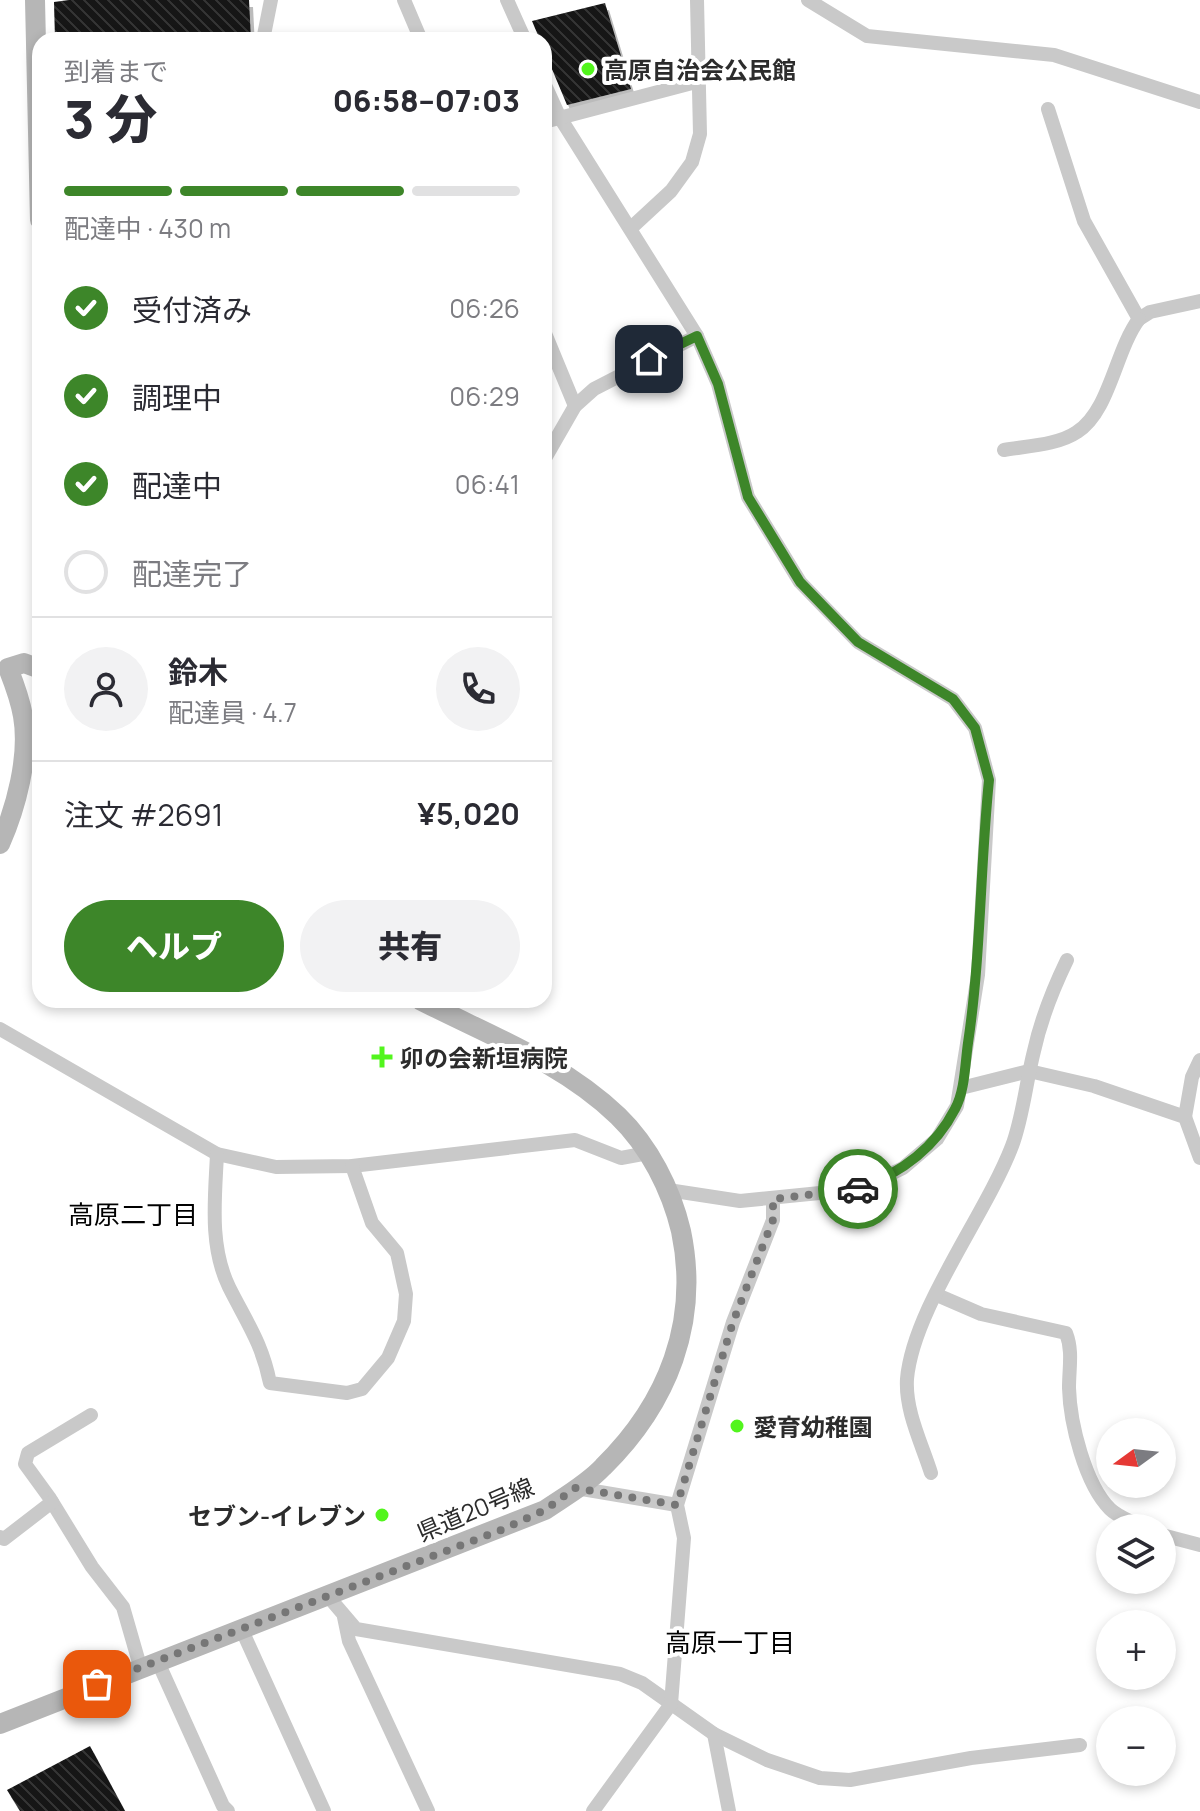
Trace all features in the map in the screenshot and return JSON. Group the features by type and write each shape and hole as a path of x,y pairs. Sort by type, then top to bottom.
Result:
{"main road":[{"path":"35,0 36,32"},
{"path":"0,844 15,801 24,738 24,718 8,668 24,663 32,666"},
{"name":"県道20号線","path":"0,1724 148,1663 501,1530 545,1510 602,1469 637,1429 674,1365 687,1307 688,1278 678,1220 668,1190 648,1153 619,1117 560,1070 436,1008"}],"street":[{"path":"265,32 271,0"},
{"path":"404,0 418,32"},
{"path":"507,0 521,32"},
{"path":"631,228 671,191 692,162 700,134 696,82 697,0"},
{"path":"808,0 867,36 1054,55 1200,102"},
{"path":"552,119 696,82"},
{"path":"552,101 697,336 718,384 748,497 800,582 858,642 953,699 975,728 989,780 978,975 957,1106 937,1139 903,1168 860,1189 740,1201 668,1190"},
{"path":"1048,109 1084,221 1139,319"},
{"path":"1004,450 1049,442 1078,432 1102,404 1127,335 1139,319 1164,308 1200,301"},
{"path":"552,446 575,406 594,389 697,336"},
{"path":"552,350 575,406"},
{"path":"931,1473 911,1413 907,1382 912,1352 1012,1145 1052,993 1067,960"},
{"path":"0,1029 217,1154 276,1167 352,1166 575,1140 621,1158 648,1153"},
{"path":"1200,1060 1192,1077 1185,1117 1200,1158"},
{"path":"961,1088 1029,1071 1094,1086 1185,1117"},
{"path":"217,1154 216,1247 228,1286 263,1349 270,1383 347,1393 362,1389 388,1358 404,1321 406,1294 397,1253 372,1223 352,1166"},
{"path":"593,1811 671,1704 684,1538 677,1505 733,1322 773,1220 773,1199"},
{"path":"937,1295 981,1314 1066,1333 1071,1346 1071,1412 1079,1447 1096,1488 1111,1510 1118,1514"},
{"path":"91,1415 28,1453 25,1464 92,1567 123,1607 148,1663 228,1811"},
{"path":"575,1488 677,1505"},
{"path":"0,1537 4,1539 52,1502"},
{"path":"1176,1539 1200,1545"},
{"path":"327,1595 356,1629 620,1674 642,1683 714,1734 820,1778 850,1780 971,1758 1080,1745"},
{"path":"344,1617 349,1641 428,1811"},
{"path":"241,1628 324,1811"},
{"path":"714,1734 729,1811"}],"building":[{"path":"249,0 251,32 55,32 54,2"},
{"name":"高原自治会公民館","path":"605,3 631,89 567,105 552,69 552,32 537,32 532,21"},
{"path":"90,1746 125,1811 20,1811 7,1790"}],"way so far":[{"path":"97,1684 501,1530 545,1510 575,1488 603,1490 677,1505 733,1322 773,1220 773,1199 858,1189"}],"place":[{"name":"高原自治会公民館","path":"588,69"},
{"name":"卯の会新垣病院","path":"382,1057"},
{"name":"愛育幼稚園","path":"737,1426"},
{"name":"セブン-イレブン","path":"382,1515"}],"district":[{"name":"高原二丁目","path":"133,1214"},
{"name":"高原一丁目","path":"730,1642"}],"route":[{"path":"649,359 697,336 718,384 748,497 800,582 858,642 953,699 975,728 983,749 989,780 978,975 957,1106 937,1139 920,1154 903,1168 858,1189"}]}
